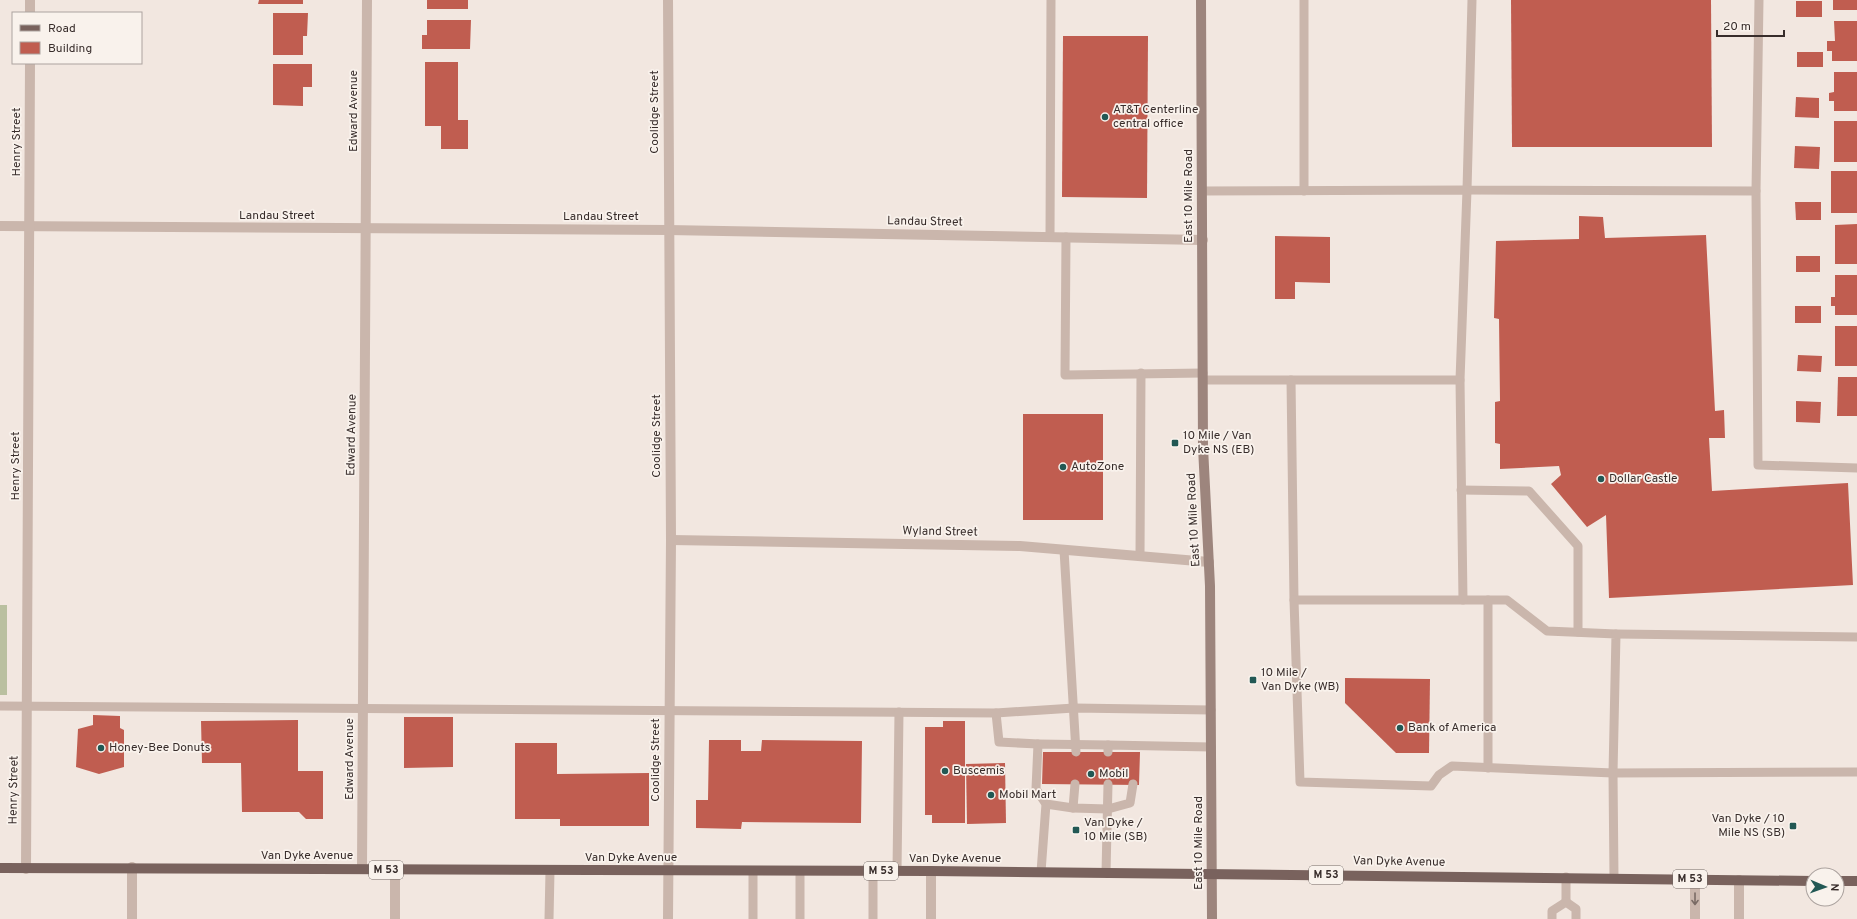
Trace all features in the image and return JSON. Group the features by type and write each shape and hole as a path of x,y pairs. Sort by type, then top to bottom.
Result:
{"main road":[{"name":"East 10 Mile Road","path":"1202,0 1203,447 1209,562 1212,919"},
{"name":"Van Dyke Avenue","path":"0,868 132,867 550,871 932,871 1805,880"},
{"path":"1845,881 1857,881"}],"street":[{"path":"30,0 30,12"},
{"name":"Edward Avenue","path":"362,869 367,229 367,0"},
{"name":"Coolidge Street","path":"668,0 668,230 671,540 668,919"},
{"name":"Henry Street","path":"26,869 31,226 30,64"},
{"name":"Landau Street","path":"0,226 668,230 1202,240"},
{"name":"Wyland Street","path":"671,540 1020,546 1209,562"},
{"path":"132,867 132,919"},
{"path":"395,870 395,919"},
{"path":"931,919 932,871"},
{"path":"1695,879 1695,919"},
{"path":"1739,919 1740,880"}],"lane":[{"path":"1050,237 1051,0"},
{"path":"1304,0 1304,191"},
{"path":"1463,600 1460,380 1472,0"},
{"path":"1759,0 1756,191 1758,465 1857,468"},
{"path":"1202,191 1756,191"},
{"path":"1066,237 1065,375 1141,373 1291,380 1460,380"},
{"path":"1140,556 1141,373"},
{"path":"1291,380 1294,600 1300,782 1431,786 1439,774 1452,766 1613,773 1857,772"},
{"path":"1461,490 1529,491 1578,546 1578,632"},
{"path":"1064,550 1076,748"},
{"path":"1294,600 1507,600 1547,631 1616,634 1857,637"},
{"path":"1488,600 1488,768"},
{"path":"1614,878 1613,773 1616,634"},
{"path":"0,706 996,713 1074,708 1211,710"},
{"path":"897,871 899,712"},
{"path":"996,713 1000,742 1076,748 1134,749 1211,747"},
{"path":"1038,744 1036,789 1046,804 1041,872"},
{"path":"1073,808 1075,784"},
{"path":"1106,873 1108,784"},
{"path":"1046,804 1073,808 1108,809 1130,803 1133,784"},
{"path":"549,919 550,871"},
{"path":"753,871 753,919"},
{"path":"800,871 800,919"},
{"path":"873,871 873,919"},
{"path":"1566,877 1566,902"},
{"path":"1552,919 1552,911 1566,902"},
{"path":"1566,902 1576,909 1576,919"}],"green space":[{"path":"0,605 7,605 7,695 0,695"}],"building":[{"path":"259,0 303,0 303,4 258,4"},
{"path":"427,0 468,0 468,9 427,9"},
{"path":"1511,0 1711,0 1712,147 1512,147"},
{"path":"1833,0 1857,0 1857,10 1833,10"},
{"path":"1796,1 1822,1 1822,17 1796,17"},
{"path":"273,13 308,13 307,36 303,36 303,55 273,55"},
{"path":"427,20 471,20 470,49 422,49 422,35 427,35"},
{"path":"1834,21 1857,21 1857,61 1832,61 1832,51 1827,51 1827,41 1835,41"},
{"name":"AT&T Centerline central office","path":"1063,36 1148,36 1147,198 1062,197"},
{"path":"1797,52 1823,52 1823,67 1797,67"},
{"path":"425,62 458,62 458,120 468,120 468,149 441,149 441,126 425,126"},
{"path":"273,64 312,64 312,87 303,87 303,106 273,105"},
{"path":"1834,72 1857,72 1857,111 1834,111 1834,101 1829,101 1829,93 1834,92"},
{"path":"1796,97 1819,98 1819,118 1795,117"},
{"path":"1834,121 1857,121 1857,162 1834,162"},
{"path":"1795,146 1820,147 1819,169 1794,168"},
{"path":"1831,171 1857,171 1857,213 1831,213"},
{"path":"1795,202 1821,202 1821,220 1796,220"},
{"path":"1579,216 1603,217 1605,238 1706,235 1715,411 1724,410 1725,438 1709,438 1712,491 1848,483 1853,585 1609,598 1606,515 1587,527 1551,484 1561,475 1559,466 1500,469 1500,444 1495,443 1495,402 1500,401 1499,319 1494,318 1496,241 1579,239"},
{"path":"1857,224 1857,264 1835,264 1835,225"},
{"path":"1275,236 1330,237 1330,283 1295,282 1295,299 1275,299"},
{"path":"1796,256 1820,256 1820,272 1796,272"},
{"path":"1835,275 1857,275 1857,315 1835,315 1835,306 1831,306 1831,297 1835,297"},
{"path":"1795,306 1821,306 1821,323 1795,323"},
{"path":"1835,326 1857,326 1857,366 1835,366"},
{"path":"1798,355 1822,356 1821,372 1797,371"},
{"path":"1838,377 1857,377 1857,416 1837,416"},
{"path":"1796,401 1821,402 1820,423 1796,422"},
{"name":"AutoZone","path":"1023,414 1103,414 1103,520 1023,520"},
{"name":"Bank of America","path":"1345,678 1430,679 1429,753 1396,753 1345,703"},
{"name":"Honey-Bee Donuts","path":"93,715 120,716 120,728 124,730 124,767 99,774 76,767 78,729 93,725"},
{"path":"404,717 453,717 453,767 404,768"},
{"path":"298,720 298,771 323,771 323,819 306,819 299,812 242,812 241,763 202,763 201,721"},
{"name":"Buscemis","path":"943,721 965,721 965,823 932,823 932,815 925,815 925,727 943,727"},
{"path":"709,740 741,740 741,751 761,751 762,740 862,741 861,823 742,822 741,829 696,828 696,800 708,800"},
{"path":"515,743 557,743 557,774 649,773 649,826 560,826 560,819 515,819"},
{"path":"1043,752 1140,752 1139,785 1042,784"},
{"path":"1005,763 1006,823 967,824 966,764"}],"place":[{"name":"AT&T Centerline central office","path":"1105,117"},
{"name":"10 Mile / Van Dyke NS (EB)","path":"1175,443"},
{"name":"AutoZone","path":"1063,467"},
{"name":"Dollar Castle","path":"1601,479"},
{"name":"10 Mile / Van Dyke (WB)","path":"1253,680"},
{"name":"Bank of America","path":"1400,728"},
{"name":"Honey-Bee Donuts","path":"101,748"},
{"name":"Buscemis","path":"945,771"},
{"name":"Mobil","path":"1091,774"},
{"name":"Mobil Mart","path":"991,795"},
{"name":"Van Dyke / 10 Mile NS (SB)","path":"1793,826"},
{"name":"Van Dyke / 10 Mile (SB)","path":"1076,830"}]}
